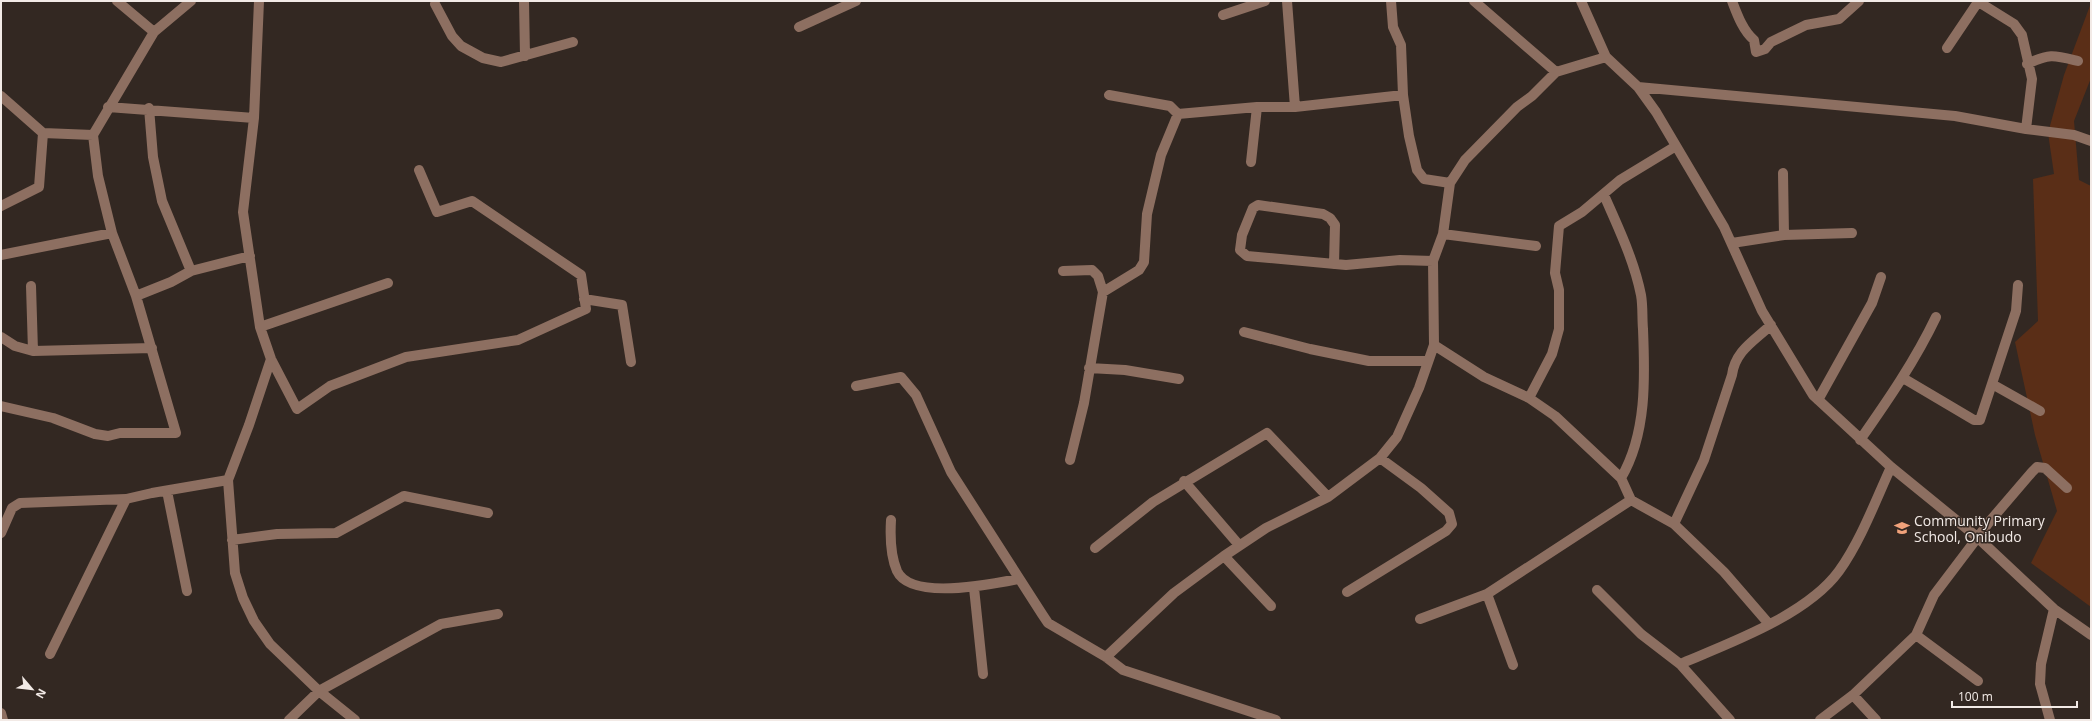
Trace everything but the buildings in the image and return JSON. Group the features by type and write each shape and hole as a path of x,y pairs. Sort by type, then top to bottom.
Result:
{"street":[{"path":"117,1 154,32"},
{"path":"1,406 53,418 94,434 108,436 120,433 176,433 136,296 112,233 98,176 93,135 108,107 154,32 191,1"},
{"path":"259,1 254,118 243,212 260,327 271,359 298,409 330,386 406,357 518,340 586,309 581,275 472,201 438,212 419,170"},
{"path":"524,1 525,56"},
{"path":"799,27 856,1"},
{"path":"1223,14 1264,1"},
{"path":"1287,1 1295,107"},
{"path":"1392,1 1393,27 1401,45 1403,95 1409,136 1417,170 1424,179 1450,183"},
{"path":"1474,1 1556,72"},
{"path":"1732,1 1738,17 1749,36 1754,40 1756,52 1765,49 1771,42 1806,25 1840,19 1859,1"},
{"path":"1947,48 1977,1 2014,24 2022,35 2027,64 2032,79 2026,129"},
{"path":"1585,2 1606,56 1638,87 1656,112 1732,243 1771,325 1808,388 1818,400 1860,440 1977,537 2054,609 2091,635"},
{"path":"435,4 452,36 473,54 483,58 501,62 573,42"},
{"path":"2027,64 2044,56 2051,55 2078,61"},
{"path":"1106,657 1174,593 1239,545 1266,528 1328,497 1380,458 1402,430 1434,345 1433,261 1443,234 1450,183 1465,160 1518,107 1556,72 1606,56"},
{"path":"1638,87 1955,116 2074,136 2091,141"},
{"path":"1109,95 1170,106 1178,114"},
{"path":"1178,114 1256,107 1295,107 1403,95"},
{"path":"1,96 43,133 93,135"},
{"path":"108,107 149,108 254,118"},
{"path":"1250,162 1256,107"},
{"path":"149,108 153,157 162,201 192,271"},
{"path":"1103,292 1139,270 1144,262 1147,214 1161,155 1178,114"},
{"path":"1,206 39,186 43,133"},
{"path":"1529,398 1552,354 1560,329 1559,290 1555,273 1559,226 1582,212 1620,180 1676,146"},
{"path":"1782,172 1784,235"},
{"path":"1604,195 1626,246 1641,295 1645,364 1642,410 1636,443 1628,466 1621,478"},
{"path":"1334,264 1335,224 1330,218 1323,214 1258,206 1253,208 1240,242 1240,250 1243,254 1334,264 1346,265 1400,260 1433,261"},
{"path":"1,255 112,233"},
{"path":"1732,243 1784,235 1852,233"},
{"path":"1443,234 1536,246"},
{"path":"136,296 171,282 192,271 250,256"},
{"path":"1063,271 1092,270 1095,272 1103,292 1084,403 1070,460"},
{"path":"1818,400 1872,303 1881,276"},
{"path":"260,327 388,283"},
{"path":"1903,378 1977,421 1983,415 2016,311 2018,284"},
{"path":"31,286 32,351"},
{"path":"584,300 622,305 631,362"},
{"path":"1860,440 1903,378 1922,346 1936,317"},
{"path":"1674,524 1704,460 1737,356 1771,325"},
{"path":"1244,332 1310,349 1369,361 1428,361"},
{"path":"1,337 15,346 32,351 152,348"},
{"path":"1434,345 1484,377 1529,398 1555,416 1621,478 1631,500 1674,524 1724,572 1769,624"},
{"path":"271,359 249,425 228,480 235,572 243,598 254,621 270,644 319,690 354,720"},
{"path":"1089,368 1125,370 1179,379"},
{"path":"856,386 901,377 907,382 916,395 951,472 1018,579 1048,623 1106,657 1123,670 1276,720"},
{"path":"1992,384 2040,411"},
{"path":"1095,548 1153,502 1184,481 1267,433 1328,497"},
{"path":"1347,592 1446,531 1452,524 1449,513 1421,488 1380,458"},
{"path":"1680,664 1726,645 1769,624 1802,605 1838,572 1863,528 1892,467"},
{"path":"1820,720 1853,695 1916,635 1934,595 1977,537 2037,467 2045,468 2067,488"},
{"path":"1,534 12,508 20,503 126,500 152,493 228,480"},
{"path":"1184,481 1239,545"},
{"path":"167,491 187,591"},
{"path":"232,540 278,534 336,533 404,496 488,513"},
{"path":"50,654 126,500"},
{"path":"1420,619 1487,594 1631,500"},
{"path":"891,520 890,542 898,572 916,586 974,588 1018,579"},
{"path":"1224,556 1271,606"},
{"path":"974,588 983,674"},
{"path":"1597,590 1641,634 1680,664 1730,720"},
{"path":"1487,594 1513,665"},
{"path":"2050,720 2040,684 2041,664 2054,609"},
{"path":"289,720 319,690 441,624 498,614"},
{"path":"1916,635 1978,681"},
{"path":"1853,695 1876,720"},
{"path":"1,713 3,720"}],"shaded area":[{"path":"2091,3 2091,78 2074,121 2079,180 2091,186 2091,607 2031,563 2057,511 2035,435 2015,342 2038,321 2033,179 2054,174 2048,133 2064,75"}],"place":[{"name":"Community Primary School, Onibudo","path":"1902,528"}]}
